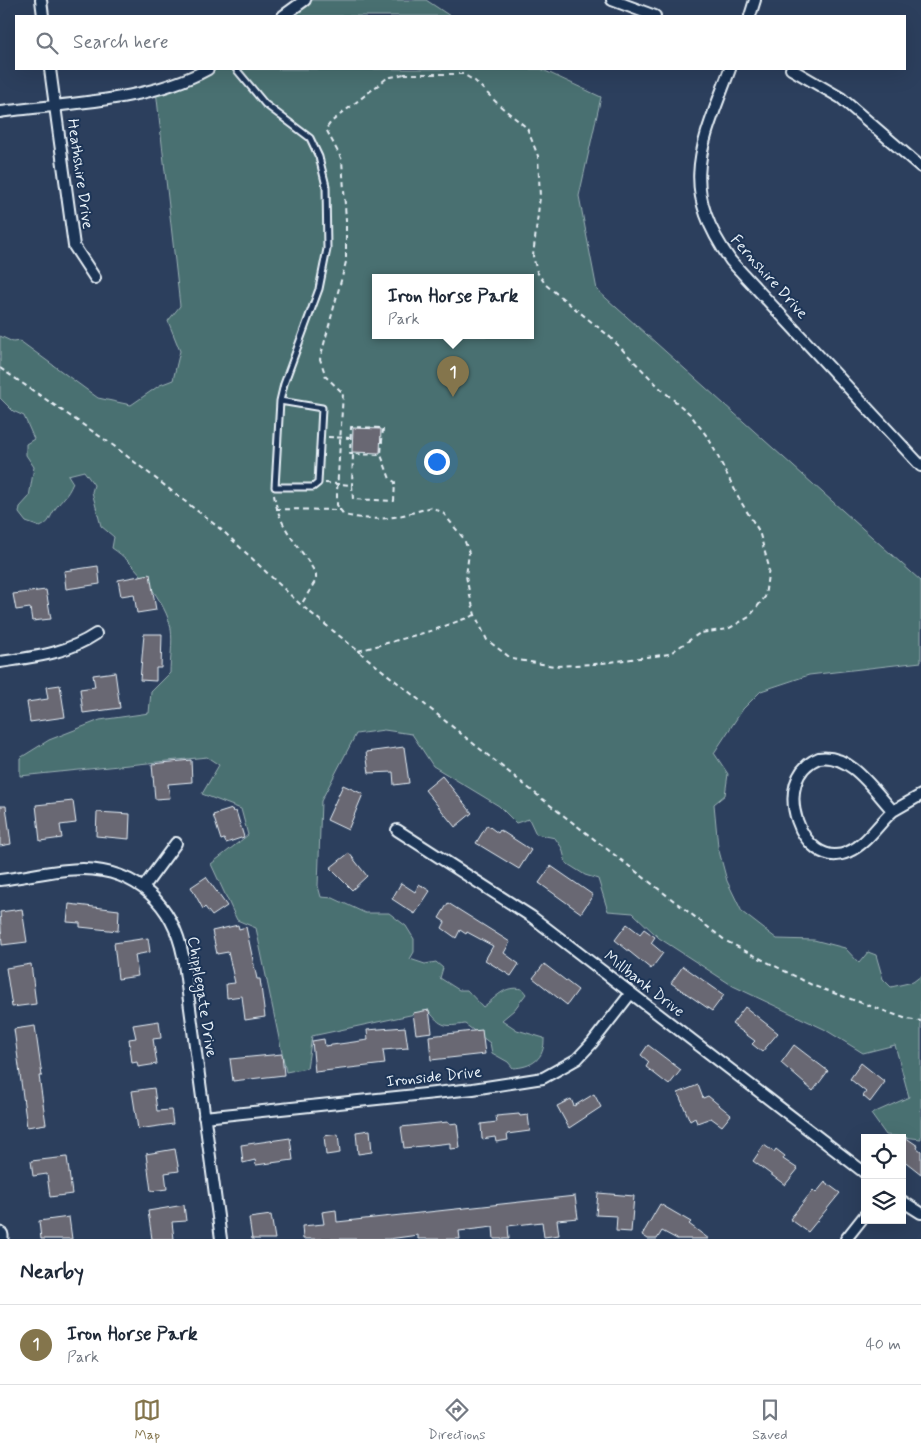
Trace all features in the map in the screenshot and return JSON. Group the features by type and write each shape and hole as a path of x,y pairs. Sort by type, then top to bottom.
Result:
{"street":[{"path":"41,0 43,15"},
{"path":"284,15 305,0"},
{"path":"612,0 652,15"},
{"path":"750,15 755,0"},
{"name":"Heathshire Drive","path":"50,70 74,246 95,278"},
{"path":"0,112 156,90 180,82 206,70"},
{"name":"Fernshire Drive","path":"730,70 702,143 699,160 700,196 710,229 731,261 921,466"},
{"path":"793,70 841,98 919,161"},
{"path":"0,662 55,654 73,648 96,634"},
{"path":"894,811 852,767 834,758 823,758 811,762 797,776 793,788 795,808 805,837 818,850 830,854 848,852 870,835 894,811 921,795"},
{"name":"Millbank Drive","path":"397,830 532,917 861,1170"},
{"path":"143,888 176,843"},
{"name":"Chipplegate Drive","path":"0,880 81,869 98,870 117,875 143,888 164,908 180,941 221,1239"},
{"name":"Ironside Drive","path":"204,1117 473,1088 543,1078 577,1059 631,993"},
{"path":"906,1204 921,1213"},
{"path":"846,1239 861,1220"}],"lane":[{"path":"237,70 265,104 310,138 319,158 326,186 328,249 319,289 284,384 280,401 275,488 313,488 318,483 322,408 280,401"}],"path":[{"path":"404,74 462,74 476,81 499,105 527,128 538,156 540,197 533,256 537,272 546,284 609,336 661,389 690,414 710,439 740,502 759,531 769,567 765,597 749,617 728,629 700,633 669,654 595,664 562,666 512,659 487,640 475,615 466,576 469,553 464,539 444,514 432,507 387,519 368,520 344,515 338,506 342,393 326,377 320,360 346,262 346,220 342,160 326,129 331,122 387,78 404,74"},
{"path":"0,368 114,446 223,531 301,605 546,802 726,941 814,986 907,1019 921,1021"},
{"path":"354,454 353,500 393,501 395,482 390,479 381,455 382,428 351,427 350,454 354,454 381,455"},
{"path":"320,436 351,438"},
{"path":"318,483 352,485"},
{"path":"275,488 276,509 292,541 316,574 316,580 301,605"},
{"path":"276,509 341,510"},
{"path":"358,651 434,630 475,615"}],"green space":[{"path":"305,0 426,0 448,15 284,15"},
{"path":"206,70 543,70 601,97 579,196 597,290 921,581 921,662 809,675 761,691 743,709 714,753 728,774 725,795 714,804 718,847 727,881 742,912 777,939 814,940 845,948 859,963 868,952 876,955 883,979 891,987 913,982 921,976 921,1139 906,1137 906,1134 885,1134 871,1114 909,1097 895,1045 863,1053 824,1029 733,986 659,938 633,913 608,911 598,879 585,875 566,863 562,848 555,838 536,834 529,819 516,823 499,806 433,766 412,734 384,730 356,734 321,801 318,886 321,897 333,898 365,913 389,913 406,926 414,939 414,952 410,959 425,964 436,962 443,968 440,978 459,990 467,990 483,1007 505,990 522,989 526,994 514,1010 502,1020 517,1030 544,1038 544,1045 540,1056 531,1064 513,1068 508,1062 492,1053 490,1043 465,1024 444,1025 429,1011 312,1036 307,1068 286,1072 256,928 237,920 211,864 248,835 241,809 202,794 219,765 207,757 20,776 20,758 49,740 100,720 149,713 151,692 170,673 172,634 163,607 148,584 121,554 112,548 114,537 101,526 92,492 94,485 84,471 68,475 73,483 71,488 48,522 40,527 26,522 19,513 20,507 29,497 34,467 26,455 26,444 34,439 24,416 13,411 0,398 0,336 13,342 20,341 98,398 131,405 160,385 173,380 180,351 168,321 180,306 156,90"}],"building":[{"path":"353,428 381,429 380,453 352,452"},
{"path":"98,566 100,584 66,589 64,571"},
{"path":"150,574 156,610 137,613 134,594 121,596 118,580"},
{"path":"46,590 51,619 32,621 30,608 16,610 13,594"},
{"path":"144,634 162,634 161,668 156,668 156,681 140,680"},
{"path":"115,672 120,708 83,713 80,689 95,687 93,675"},
{"path":"60,685 65,717 30,722 27,702 48,699 46,687"},
{"path":"404,747 409,783 394,785 393,772 369,773 366,752"},
{"path":"191,760 192,782 168,784 170,798 155,799 152,764"},
{"path":"442,776 472,813 455,827 425,790"},
{"path":"343,785 363,794 348,830 327,820"},
{"path":"73,801 76,823 60,825 62,838 40,841 36,805"},
{"path":"0,806 6,806 11,844 0,846"},
{"path":"232,809 233,812 236,811 244,837 226,843 224,839 221,840 213,815"},
{"path":"97,812 130,814 129,839 96,836"},
{"path":"487,825 498,833 500,830 531,850 519,869 476,843"},
{"path":"349,853 367,876 352,890 330,868"},
{"path":"551,866 593,895 581,913 539,883"},
{"path":"206,877 227,906 212,916 205,907 203,909 191,887"},
{"path":"401,883 415,892 419,884 430,891 415,914 392,899"},
{"path":"448,903 510,942 504,953 519,964 511,976 485,960 493,946 460,930 456,938 442,928 445,922 439,918"},
{"path":"69,904 119,910 118,931 80,927 80,923 67,922"},
{"path":"22,909 27,942 2,945 0,912"},
{"path":"627,924 640,934 644,929 655,937 651,943 663,953 651,969 615,940"},
{"path":"238,925 239,929 246,927 257,979 260,979 265,1017 245,1020 242,996 227,998 226,984 235,983 228,952 217,954 212,931"},
{"path":"148,938 150,952 135,955 138,976 118,979 114,943"},
{"path":"31,964 36,1004 12,1007 6,968"},
{"path":"544,964 578,990 567,1005 533,978"},
{"path":"683,966 724,995 712,1011 671,983"},
{"path":"745,1007 778,1033 762,1052 752,1044 755,1041 732,1024"},
{"path":"429,1010 432,1032 416,1034 413,1013"},
{"path":"159,1021 161,1038 153,1039 157,1064 138,1067 137,1062 132,1063 129,1039 136,1038 133,1025"},
{"path":"35,1026 42,1076 39,1076 46,1124 27,1127 14,1029"},
{"path":"405,1027 408,1048 383,1050 385,1064 315,1072 312,1041 324,1039 325,1046 368,1040 367,1030"},
{"path":"482,1030 485,1054 431,1060 429,1036"},
{"path":"648,1045 681,1070 669,1085 646,1067 649,1062 641,1055"},
{"path":"794,1045 828,1071 813,1091 781,1063"},
{"path":"282,1054 284,1075 233,1081 230,1059"},
{"path":"861,1063 885,1082 870,1102 863,1096 866,1092 850,1079"},
{"path":"698,1085 703,1098 708,1096 731,1115 722,1126 711,1118 697,1123 695,1118 690,1121 678,1093"},
{"path":"154,1088 157,1111 171,1110 173,1124 138,1129 132,1091"},
{"path":"594,1094 601,1107 569,1128 557,1106 571,1099 574,1106"},
{"path":"519,1114 520,1116 528,1115 530,1131 507,1134 508,1140 496,1142 495,1137 482,1139 481,1124 497,1122 496,1116"},
{"path":"448,1122 449,1124 457,1123 460,1148 450,1149 450,1143 404,1148 401,1127"},
{"path":"370,1130 372,1152 358,1154 356,1132"},
{"path":"338,1134 340,1153 326,1155 324,1136"},
{"path":"290,1138 293,1160 256,1165 255,1160 243,1163 241,1145"},
{"path":"906,1138 918,1146 917,1148 921,1151 921,1174 906,1162"},
{"path":"764,1145 774,1152 776,1149 785,1156 783,1159 798,1169 785,1185 753,1161"},
{"path":"175,1149 179,1171 165,1173 167,1189 151,1191 146,1154"},
{"path":"67,1157 72,1194 50,1197 47,1174 33,1176 31,1161"},
{"path":"825,1182 840,1193 808,1232 790,1219 813,1190 816,1193"},
{"path":"598,1193 634,1196 631,1232 616,1231 617,1216 596,1215"},
{"path":"575,1196 578,1218 557,1220 559,1235 544,1237 542,1222 508,1226 509,1239 494,1239 493,1227 459,1231 460,1239 418,1239 418,1235 389,1239 303,1239 302,1226 324,1224 322,1212 336,1210 337,1222"},
{"path":"660,1204 691,1222 689,1224 709,1239 677,1239 662,1231 657,1239 648,1239 642,1235"},
{"path":"184,1205 186,1221 172,1222 174,1239 152,1239 148,1211"},
{"path":"271,1215 275,1239 252,1239 249,1218"},
{"path":"69,1217 72,1239 41,1239 39,1221"}],"place":[{"name":"Iron Horse Park","path":"453,397"}]}
